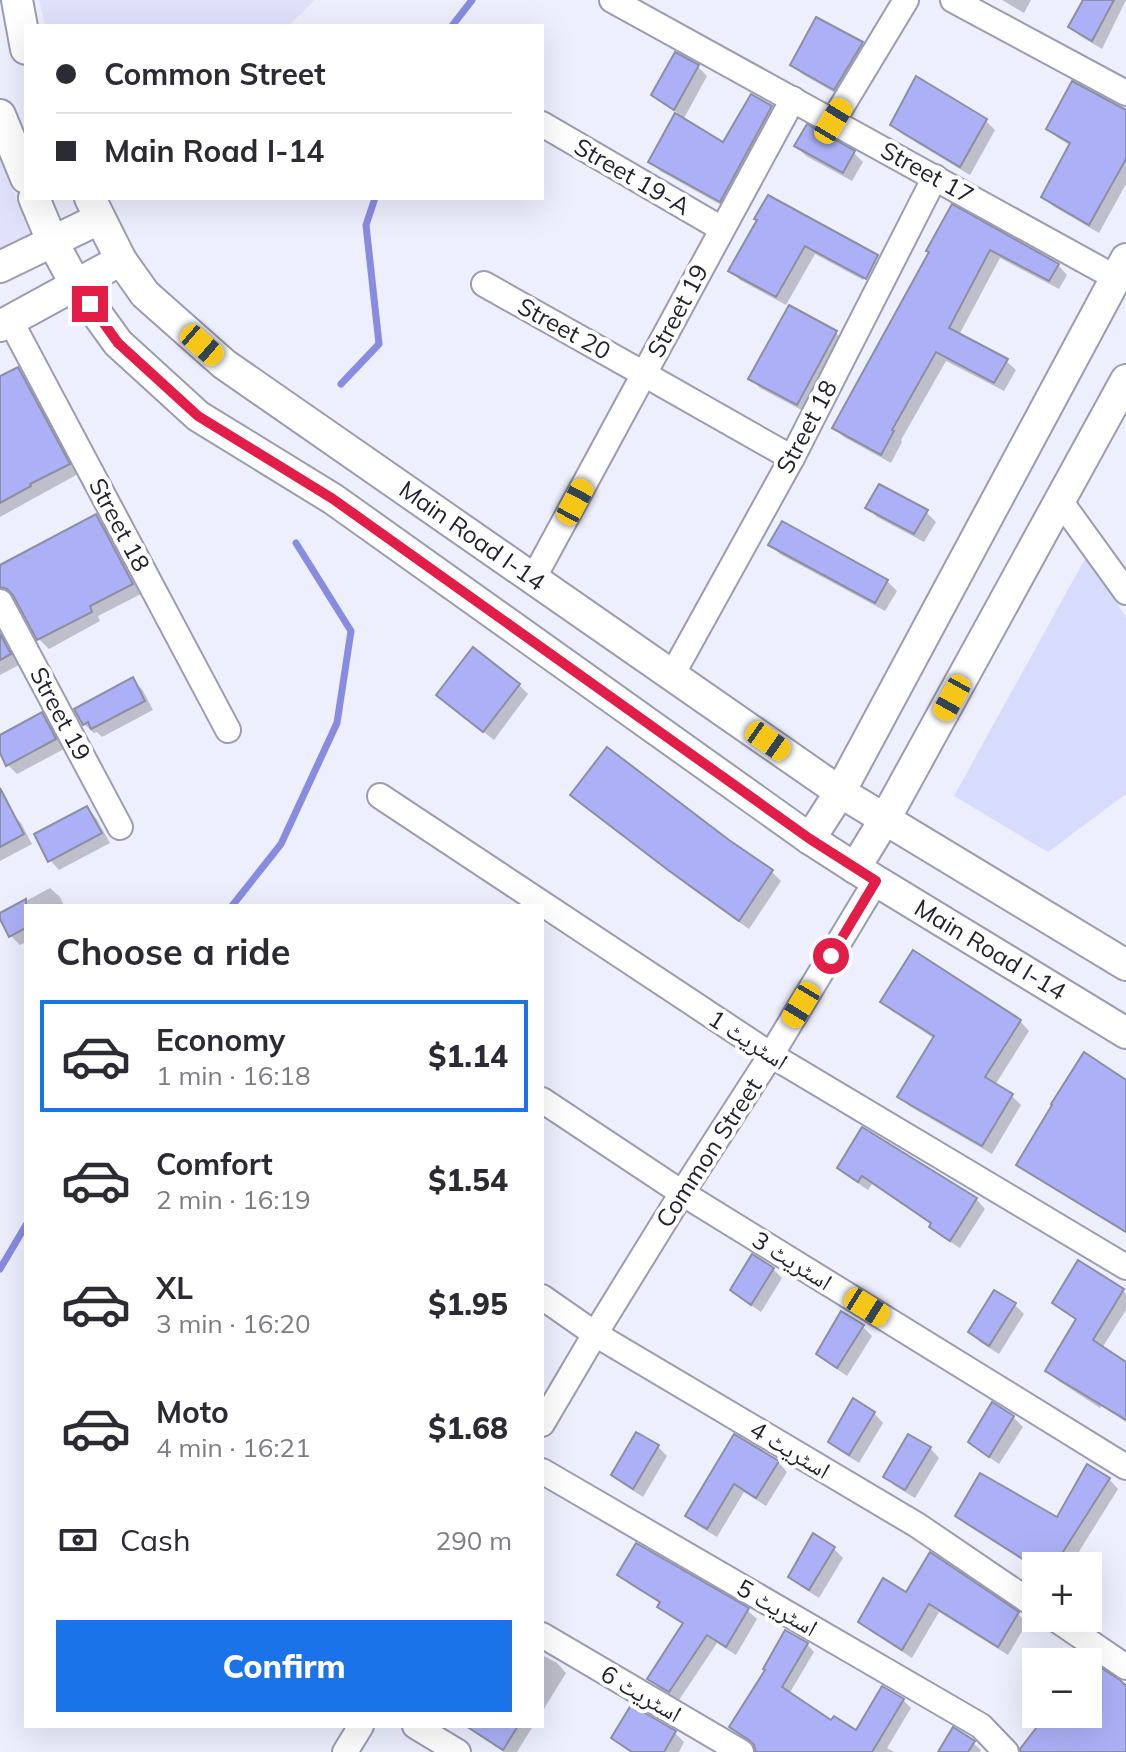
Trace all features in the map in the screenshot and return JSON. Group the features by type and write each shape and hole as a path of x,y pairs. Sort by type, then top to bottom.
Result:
{"main road":[{"path":"17,0 24,38"},
{"path":"0,115 24,173"},
{"name":"Main Road I-14","path":"35,200 52,241 76,285 118,343 198,416 333,499 810,839 1126,1033"},
{"name":"Main Road I-14","path":"0,267 52,241 94,208 121,260 145,294 224,364 840,792 1126,965"},
{"path":"5,323 121,260"},
{"path":"810,839 840,792 1121,268"},
{"path":"865,874 885,819 1126,380"}],"street":[{"name":"Street 17","path":"612,0 935,177 1121,268"},
{"path":"833,121 906,0"},
{"path":"953,0 1126,93"},
{"name":"Street 19","path":"792,458 644,374 793,99"},
{"name":"Street 19-A","path":"544,125 722,229"},
{"name":"Street 18","path":"672,675 792,458 935,177"},
{"name":"Street 20","path":"484,284 644,374"},
{"name":"Street 18","path":"5,323 228,730"},
{"path":"533,579 644,374"},
{"path":"1061,502 1126,592"},
{"name":"Street 19","path":"0,602 120,827"},
{"name":"اسٹریٹ 1","path":"380,796 543,904"},
{"name":"Common Street","path":"544,1421 682,1193 771,1055 865,874"},
{"name":"اسٹریٹ 1","path":"544,905 771,1055 1126,1267"},
{"name":"اسٹریٹ 3","path":"544,1101 682,1193 1126,1467"},
{"name":"اسٹریٹ 4","path":"544,1298 595,1334 917,1525 1022,1596"},
{"name":"اسٹریٹ 5","path":"544,1472 981,1726 1006,1752"},
{"path":"1075,1632 1126,1667"},
{"name":"اسٹریٹ 6","path":"544,1636 741,1752"},
{"path":"345,1752 360,1728"},
{"path":"418,1728 458,1752"}],"shaded area":[{"path":"39,0 315,0 290,24 45,24"},
{"path":"0,155 30,235 0,251"},
{"path":"1086,557 1126,617 1126,794 1048,852 954,796"}],"building":[{"path":"1083,0 1114,0 1092,41 1068,27"},
{"path":"816,17 863,42 834,90 790,65"},
{"path":"675,52 699,65 674,110 651,95"},
{"path":"916,76 987,119 960,167 890,125"},
{"path":"1072,81 1126,110 1126,159 1089,225 1041,197 1070,143 1046,129"},
{"path":"751,94 772,106 720,202 648,162 675,113 723,142"},
{"path":"807,124 855,151 843,173 794,146"},
{"path":"768,195 878,255 866,279 805,246 776,297 728,271"},
{"path":"952,204 1059,264 1049,281 990,250 949,328 1008,359 994,383 936,352 881,455 832,428"},
{"path":"789,305 837,331 797,405 748,379"},
{"path":"18,367 70,464 0,503 0,376"},
{"path":"879,484 928,510 914,534 865,508"},
{"path":"96,514 133,584 90,606 92,612 37,640 13,595 0,587 0,565"},
{"path":"782,521 888,580 875,603 768,545"},
{"path":"0,634 11,654 0,660"},
{"path":"473,647 520,684 483,732 436,695"},
{"path":"133,677 145,701 91,729 88,722 83,725 74,709"},
{"path":"42,712 56,739 6,766 0,753 0,735"},
{"path":"607,747 773,870 739,921 570,795"},
{"path":"0,788 24,834 0,847"},
{"path":"87,806 102,833 48,862 34,834"},
{"path":"26,899 24,929 9,937 0,913"},
{"path":"913,950 1021,1020 985,1077 1013,1094 982,1146 897,1097 934,1036 880,1002"},
{"path":"1084,1052 1126,1080 1126,1232 1016,1165"},
{"path":"862,1127 977,1198 950,1241 929,1227 931,1223 862,1176 858,1182 837,1168"},
{"path":"752,1254 774,1268 751,1305 730,1290"},
{"path":"1078,1260 1124,1289 1093,1340 1126,1362 1126,1420 1045,1371 1076,1319 1052,1303"},
{"path":"994,1290 1016,1303 989,1346 968,1332"},
{"path":"841,1311 864,1325 837,1368 816,1354"},
{"path":"853,1398 875,1412 849,1455 828,1442"},
{"path":"992,1402 1014,1416 989,1457 968,1442"},
{"path":"636,1432 659,1445 633,1489 611,1475"},
{"path":"734,1434 779,1461 756,1498 734,1484 707,1529 685,1516"},
{"path":"908,1434 931,1447 905,1490 883,1477"},
{"path":"1087,1464 1110,1478 1063,1552 1022,1552 1022,1558 955,1516 980,1473 1057,1517"},
{"path":"813,1533 835,1547 809,1590 788,1577"},
{"path":"636,1543 749,1608 726,1647 707,1635 669,1692 647,1679 683,1623 657,1607 660,1602 617,1575"},
{"path":"930,1552 1019,1612 998,1647 929,1604 902,1650 858,1622 883,1578 906,1592"},
{"path":"785,1630 808,1643 782,1687 831,1720 834,1716 856,1730 882,1686 904,1699 872,1752 756,1752 749,1740 729,1727 765,1670"},
{"path":"1102,1668 1126,1686 1126,1752 1021,1752 1020,1749 1036,1728 1102,1728"},
{"path":"631,1705 676,1731 664,1752 632,1752 611,1738"},
{"path":"953,1727 975,1741 968,1752 938,1752"},
{"path":"469,1728 517,1728 503,1750"}],"waterway":[{"path":"454,24 472,0"},
{"path":"341,384 379,344 366,225 374,200"},
{"path":"234,904 281,844 337,723 351,631 296,543"},
{"path":"0,1269 24,1228"}],"route":[{"path":"90,304 118,343 198,416 333,499 810,839 876,881 831,956"}]}
